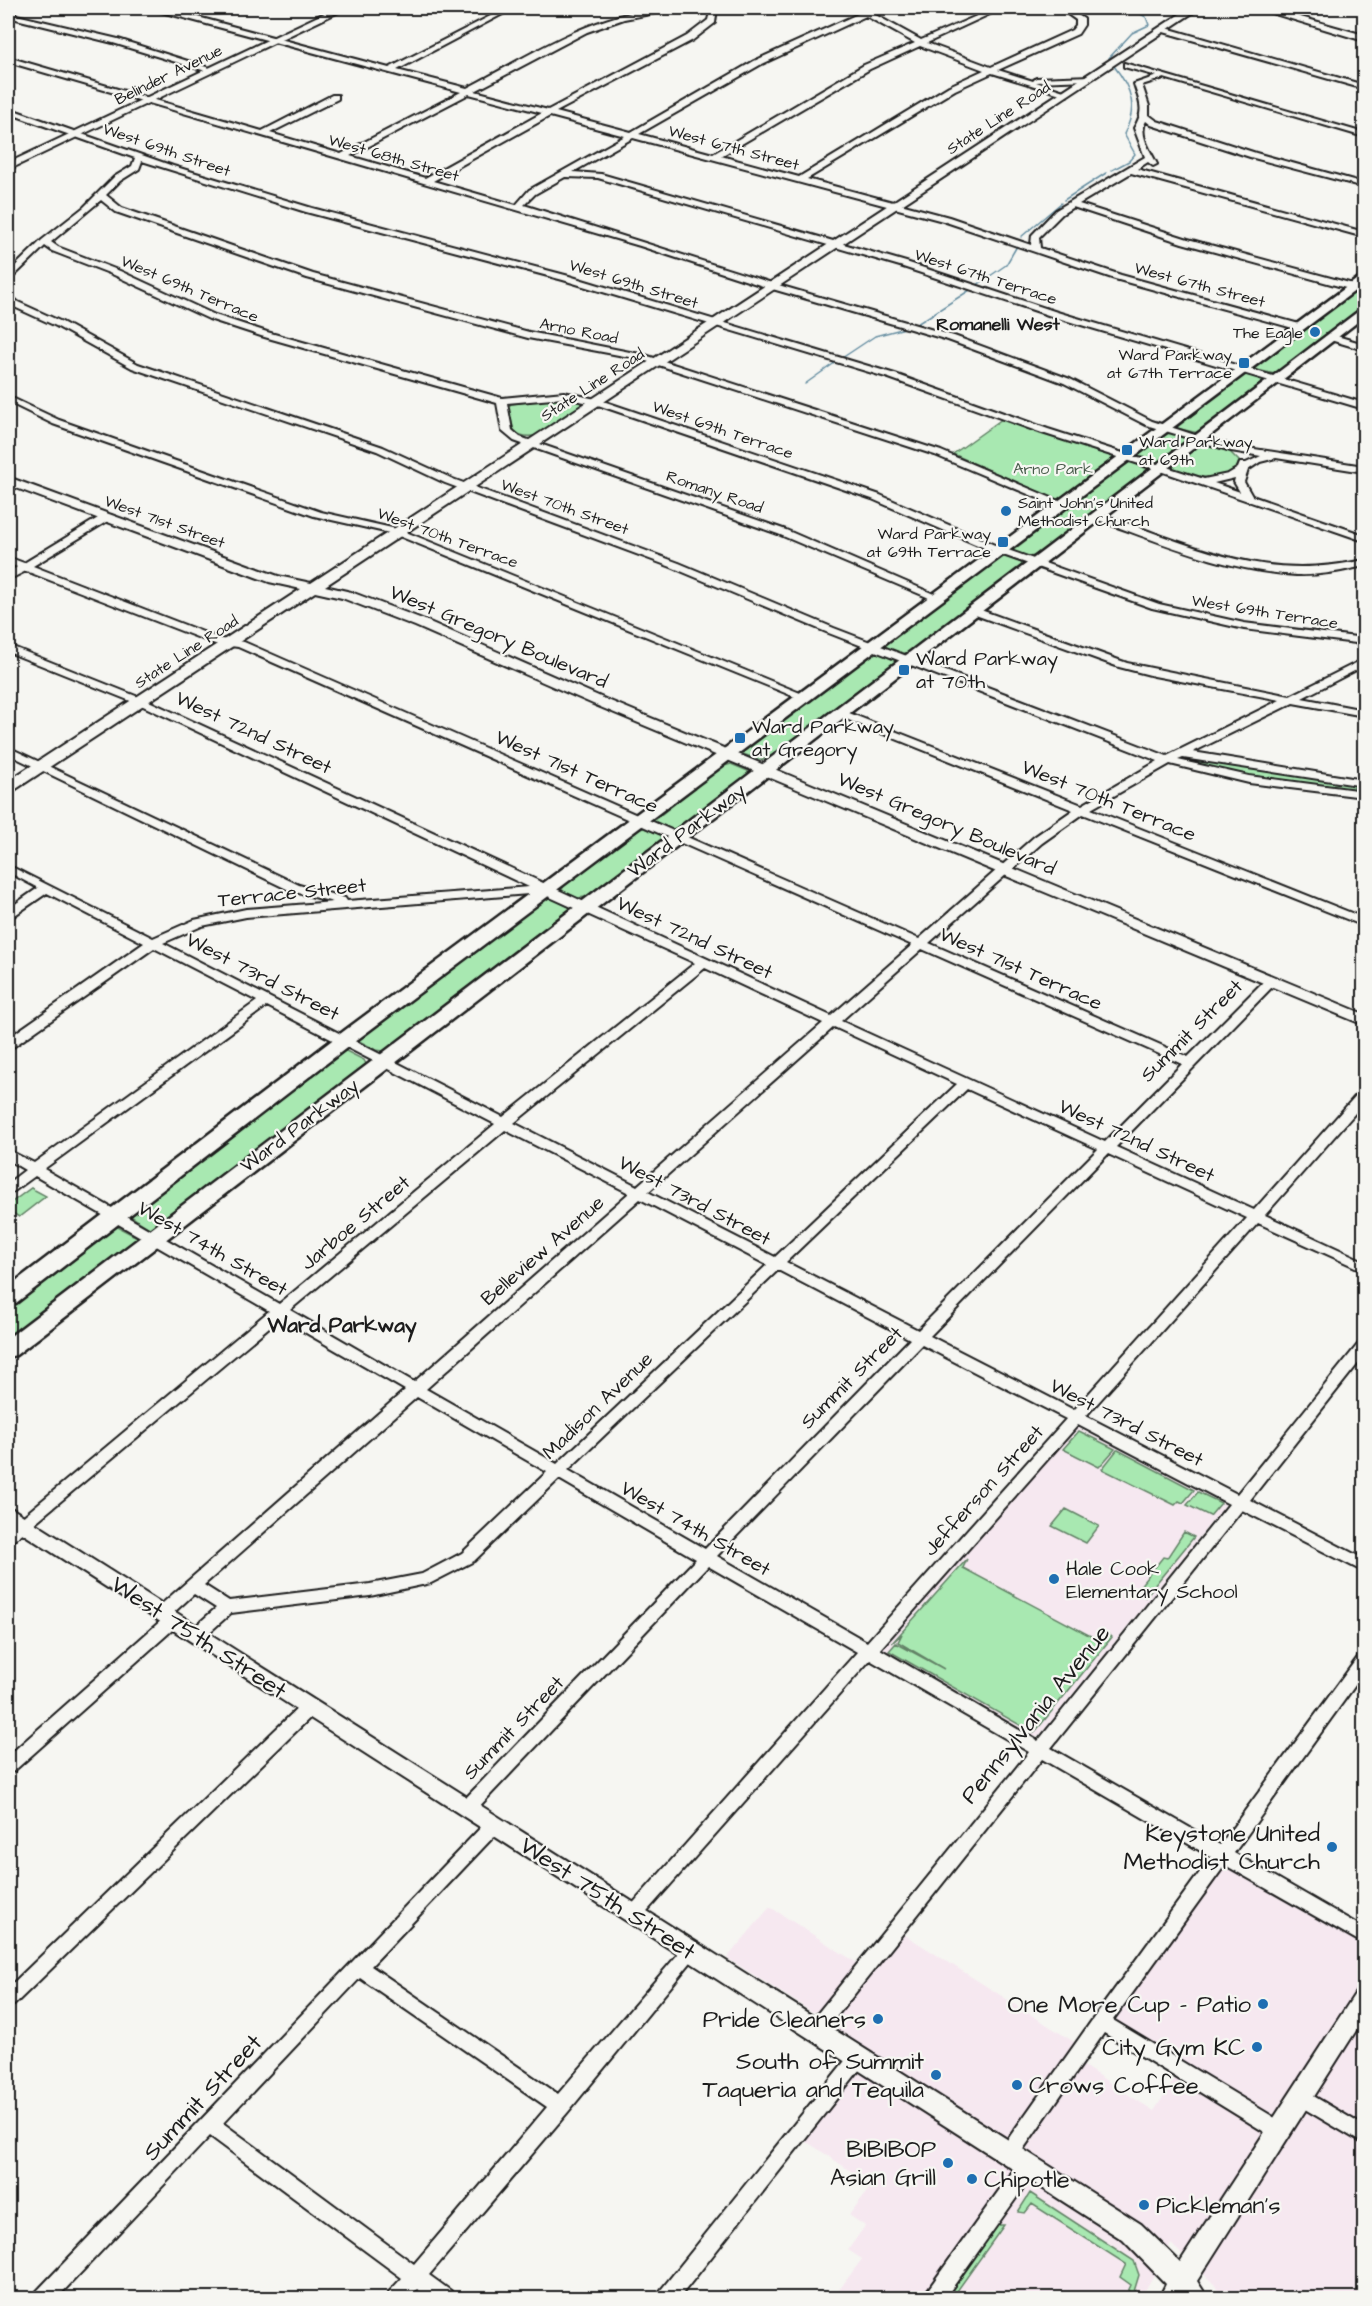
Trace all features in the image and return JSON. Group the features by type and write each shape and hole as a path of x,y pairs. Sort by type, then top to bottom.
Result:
{"main road":[{"name":"State Line Road","path":"8,788 1088,78 1125,60 1163,29 1195,8"},
{"path":"1260,8 1365,38"},
{"name":"Belinder Avenue","path":"8,167 338,9"},
{"name":"Ward Parkway","path":"8,1298 545,890 1243,369 1361,285"},
{"name":"Ward Parkway","path":"8,1349 765,769 1099,517 1365,311"},
{"name":"West 71st Street","path":"8,481 274,579 313,588"},
{"name":"West Gregory Boulevard","path":"313,588 346,595 420,623 598,701 1365,1020"},
{"name":"West 75th Street","path":"12,1525 168,1617 1132,2232 1183,2293"},
{"path":"1183,2293 1278,2130 1365,1999"}],"street":[{"name":"West 67th Street","path":"157,8 895,205 1014,241 1118,277 1300,327"},
{"path":"321,8 338,9"},
{"path":"390,70 511,8"},
{"path":"342,157 591,27 622,17 670,8"},
{"path":"426,181 701,32 712,21 714,8"},
{"path":"856,8 920,43 988,69 1064,94"},
{"path":"522,209 520,205 523,199 532,192 773,54 878,8"},
{"path":"714,157 842,81 1000,8"},
{"path":"800,180 920,106 988,69 1075,32 1080,26 1080,19 1063,8"},
{"path":"8,15 115,41 212,70"},
{"path":"1163,29 1365,87"},
{"name":"West 68th Street","path":"8,60 672,253 772,286 981,348 1067,381 1131,414 1198,439 1277,456 1365,469"},
{"path":"1125,60 1168,78 1365,135"},
{"path":"1125,60 1144,98 1145,116 1138,128 1139,134 1149,158 1160,173 1174,183"},
{"path":"1025,80 1088,78"},
{"path":"1138,84 1149,79 1168,78"},
{"path":"262,134 335,97"},
{"name":"West 69th Street","path":"8,110 139,158 309,210 566,278 892,376 1044,431 1128,456 1365,538"},
{"path":"1145,116 1167,128 1253,155 1365,185"},
{"path":"1139,134 1167,128"},
{"path":"8,277 45,242 130,171 139,158"},
{"path":"1014,241 1035,237 1071,204 1149,158"},
{"path":"130,171 158,164"},
{"name":"West 67th Terrace","path":"579,165 598,176"},
{"path":"1131,170 1365,235"},
{"name":"West 67th Terrace","path":"563,174 598,176 835,244 1054,314 1365,406"},
{"path":"494,201 532,192"},
{"name":"Arno Road","path":"100,195 118,210"},
{"path":"1071,204 1185,241 1361,285"},
{"name":"Arno Road","path":"87,209 118,210 310,276 528,335 656,362 938,453 1063,505"},
{"path":"1035,237 1036,249"},
{"name":"West 69th Terrace","path":"45,242 191,308 240,327 502,402 564,395 597,402 876,497 1001,551 1183,614 1277,631 1365,641"},
{"name":"West 69th Terrace","path":"31,256 72,256"},
{"name":"West 70th Street","path":"8,296 11,303 59,324 135,366 380,449 465,488 675,565 873,646 1168,761 1243,781 1365,794"},
{"path":"1330,337 1365,347"},
{"name":"West 70th Terrace","path":"8,399 56,422 296,506 397,532 804,697"},
{"name":"Romany Road","path":"502,402 507,431 518,439 782,532 938,598"},
{"path":"1234,448 1241,457 1243,469 1239,482 1248,497"},
{"path":"1204,482 1231,476 1257,460 1277,456"},
{"path":"8,577 107,517"},
{"path":"1099,517 1254,567 1308,572 1334,570 1365,563"},
{"name":"West 71st Terrace","path":"8,560 219,642 240,644 1190,1063"},
{"path":"974,611 1123,665 1216,687 1365,713"},
{"name":"West 72nd Street","path":"8,648 140,700 545,890 1365,1266"},
{"name":"Belleview Avenue","path":"8,1766 168,1617 194,1586 1003,870 1079,810 1168,761 1365,662"},
{"name":"West 70th Terrace","path":"840,713 1365,922"},
{"name":"West 70th Street","path":"1106,737 1182,754 1365,783"},
{"path":"8,750 300,890 343,902 365,903"},
{"name":"West 73rd Street","path":"8,868 1365,1566"},
{"path":"8,914 46,888"},
{"name":"Terrace Street","path":"8,1044 154,942 178,931 223,916 521,889 545,890"},
{"path":"289,909 300,890"},
{"name":"Jarboe Street","path":"12,1525 280,1312 505,1124 704,963"},
{"name":"Summit Street","path":"467,1808 824,1435 1271,981"},
{"path":"8,1189 267,1000"},
{"name":"Madison Avenue","path":"227,1607 370,1590 425,1579 468,1557 966,1083"},
{"name":"Jefferson Street","path":"634,1914 1365,1095"},
{"name":"West 74th Street","path":"8,1154 1365,1937"},
{"name":"Pennsylvania Avenue","path":"815,2030 1038,1749 1365,1347"},
{"path":"194,1586 227,1607 196,1635"},
{"path":"934,2298 1101,2022 1365,1661"},
{"path":"8,1999 310,1707"},
{"name":"Summit Street","path":"44,2298 494,1825"},
{"path":"397,2298 691,1951"},
{"path":"358,1967 561,2106"},
{"path":"1101,2022 1278,2130"},
{"path":"667,2298 858,2058"},
{"path":"1300,2096 1365,2136"},
{"path":"209,2124 444,2298"}],"shaded area":[{"name":"Hale Cook Elementary School","path":"1076,1427 1223,1500 1226,1504 1039,1736 1033,1738 880,1651 880,1647"},
{"path":"1230,1870 1364,1946 1364,2298 1221,2298 1215,2285 1171,2244 1141,2298 833,2298 862,2259 848,2250 865,2226 849,2215 872,2185 804,2140 872,2053 833,2026 832,2022 902,1933 1090,2052 1082,2065 1154,2111 1185,2063 1118,2023 1116,2017 1222,1871"},
{"path":"770,1907 857,1963 819,2011 812,2012 727,1958"}],"green space":[{"path":"1354,291 1364,293 1364,306 1275,374 1252,369"},
{"path":"1244,374 1266,380 1198,433 1176,428"},
{"path":"565,397 586,401 587,404 541,434 523,436 514,431 508,407 511,404"},
{"name":"Arno Park","path":"1002,419 1112,454 1116,458 1057,500 953,454"},
{"path":"1173,433 1188,440 1160,461 1138,456 1165,434"},
{"path":"1202,443 1230,452 1239,461 1235,469 1228,475 1209,478 1172,468 1172,465"},
{"path":"1132,462 1149,470 1035,556 1028,557 1012,551 1126,463"},
{"path":"1000,557 1008,557 1024,564 908,653 900,653 885,647 886,643"},
{"path":"873,653 880,653 896,661 770,757 760,760 743,754 744,749"},
{"path":"1186,759 1354,783 1362,785 1364,789 1286,785 1183,762"},
{"path":"731,764 748,771 748,774 678,828 670,829 653,821 721,767"},
{"path":"644,828 661,835 662,839 586,897 577,898 561,891 564,886 639,829"},
{"path":"546,898 552,898 571,908 384,1051 376,1050 359,1041 361,1037"},
{"path":"346,1051 364,1060 366,1064 157,1227 149,1228 129,1215 338,1053"},
{"path":"31,1188 46,1196 19,1217 8,1210 8,1205"},
{"path":"116,1226 137,1237 137,1242 8,1341 8,1306"},
{"path":"1079,1431 1115,1449 1099,1467 1063,1449"},
{"path":"1117,1450 1194,1490 1183,1503 1179,1501 1175,1505 1102,1469"},
{"path":"1198,1492 1221,1503 1210,1516 1187,1505"},
{"path":"1066,1509 1099,1526 1086,1543 1052,1526"},
{"path":"1184,1532 1194,1537 1145,1597 1135,1592 1163,1557 1167,1558"},
{"path":"967,1559 963,1568 1100,1641 1107,1633 1112,1637 1034,1733 889,1651 896,1643 944,1669 898,1642 902,1634 892,1643"},
{"path":"1030,2193 1134,2261 1139,2275 1132,2298 1125,2298 1131,2285 1120,2277 1126,2264 1032,2204 1025,2213 1018,2212"},
{"path":"997,2225 1004,2225 952,2298 945,2298"}],"waterway":[{"path":"1109,58 1132,33 1149,25 1146,17 1130,8"},
{"path":"1112,170 1129,161 1135,154 1124,134 1131,116 1131,99 1125,83 1114,66"},
{"path":"1064,200 1106,173"},
{"path":"1021,237 1061,203"},
{"path":"977,285 1006,265 1017,246"},
{"path":"917,324 970,290"},
{"path":"842,358 875,336 905,328"},
{"path":"805,384 836,362"}],"place":[{"name":"The Eagle","path":"1315,332"},
{"name":"Ward Parkway at 67th Terrace","path":"1244,363"},
{"name":"Ward Parkway at 69th","path":"1127,450"},
{"name":"Saint John's United Methodist Church","path":"1006,511"},
{"name":"Ward Parkway at 69th Terrace","path":"1003,542"},
{"name":"Ward Parkway at 70th","path":"904,670"},
{"name":"Ward Parkway at Gregory","path":"740,738"},
{"name":"Hale Cook Elementary School","path":"1054,1579"},
{"name":"Keystone United Methodist Church","path":"1332,1847"},
{"name":"One More Cup - Patio","path":"1263,2004"},
{"name":"Pride Cleaners","path":"878,2019"},
{"name":"City Gym KC","path":"1257,2047"},
{"name":"South of Summit Taqueria and Tequila","path":"936,2075"},
{"name":"Crows Coffee","path":"1017,2085"},
{"name":"BIBIBOP Asian Grill","path":"948,2163"},
{"name":"Chipotle","path":"972,2179"},
{"name":"Pickleman's","path":"1144,2205"}],"district":[{"name":"Romanelli West","path":"998,324"},
{"name":"Ward Parkway","path":"342,1325"}]}
